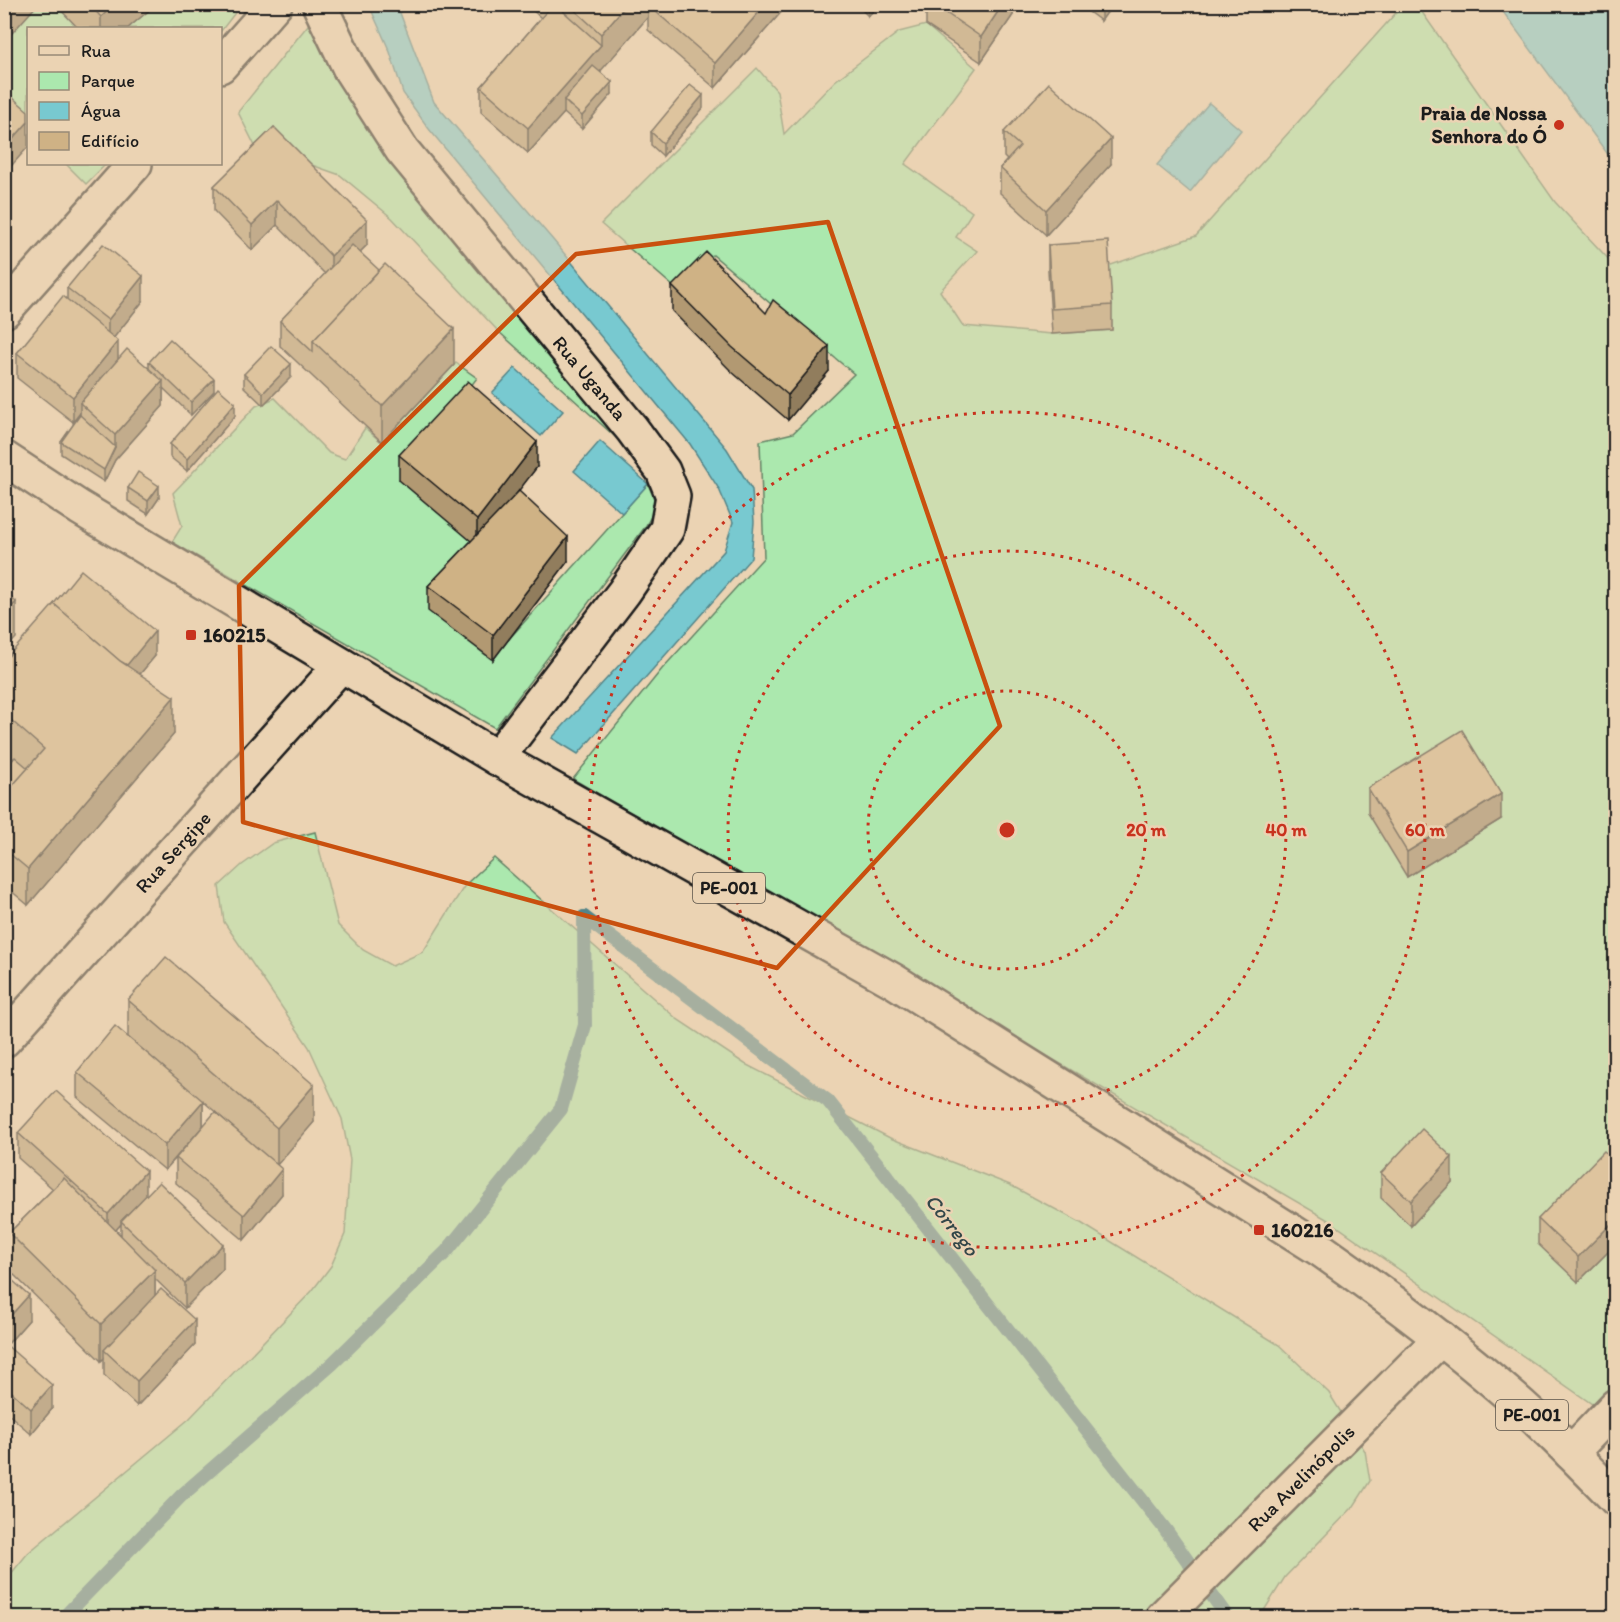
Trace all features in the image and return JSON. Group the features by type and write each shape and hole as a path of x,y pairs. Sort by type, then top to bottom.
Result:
{"street":[{"path":"222,64 275,4"},
{"name":"Rua Uganda","path":"319,4 350,69 402,150 632,429 663,471 673,496 668,530 624,592 497,758"},
{"path":"4,311 134,165"},
{"name":"PE-001","path":"4,458 80,508 497,758 894,981 1321,1250 1441,1338 1515,1400 1572,1453 1616,1499"},
{"name":"Rua Sergipe","path":"4,1040 341,665"},
{"name":"Rua Avelinópolis","path":"1163,1616 1441,1338"},
{"path":"1572,1453 1616,1406"}],"highlighted area":[{"path":"828,222 1000,726 777,968 243,822 239,586 576,254"}],"green space":[{"path":"5,5 241,5 222,30 222,27 27,27 27,121 5,96"},
{"path":"1403,5 1417,5 1555,202 1615,266 1615,1420 1328,1220 573,779 662,669 764,557 760,441 793,433 854,374 713,255 674,287 601,224 757,68 777,91 784,134 835,81 899,32 926,25 976,68 905,164 972,212 956,237 977,251 940,291 963,326 1052,334 1112,330 1108,266 1196,236"},
{"path":"308,25 381,141 632,452 498,331 392,218 340,175 275,152 259,154 238,112"},
{"path":"67,165 105,165 86,184"},
{"path":"456,363 477,378 399,480 477,545 429,611 491,659 648,484 657,506 645,527 495,728 172,542 182,526 173,493 256,406 275,398 329,453 345,459 365,428 380,441"},
{"path":"315,832 338,925 363,950 392,966 423,952 465,885 494,858 677,1019 745,1064 890,1138 1010,1185 1081,1223 1279,1345 1329,1393 1365,1451 1370,1481 1354,1506 1285,1577 1260,1617 5,1618 5,1581 28,1553 189,1419 312,1291 331,1266 345,1234 350,1160 342,1119 309,1047 224,922 219,886 242,865 273,843"}],"water":[{"path":"369,5 397,5 434,102 553,240 727,449 752,490 754,522 751,558 578,754 552,738 724,551 733,522 719,489 690,444 429,129 403,93 390,52"},
{"path":"1498,5 1615,5 1615,164"},
{"path":"1209,103 1241,130 1190,192 1157,165"},
{"path":"515,368 563,411 541,436 492,393"},
{"path":"600,441 648,484 622,513 574,471"}],"building":[{"path":"4,4 16,4 4,17"},
{"path":"89,4 115,4 101,17"},
{"path":"553,4 601,45 528,128 481,87"},
{"path":"568,4 627,4 601,34"},
{"path":"649,4 766,4 715,63"},
{"path":"933,4 1003,4 981,37"},
{"path":"593,66 612,82 582,116 564,100"},
{"path":"1049,83 1111,139 1046,210 1000,168 1020,146 1004,132"},
{"path":"690,85 703,95 663,143 651,132"},
{"path":"4,90 27,110 27,123 4,149"},
{"path":"274,127 367,220 331,256 277,200 252,225 214,186"},
{"path":"1108,241 1112,305 1052,309 1048,245"},
{"path":"103,244 143,276 108,320 67,288"},
{"path":"352,245 379,270 313,341 313,352 280,321"},
{"path":"706,252 766,313 773,300 829,346 788,395 732,347 672,286"},
{"path":"385,264 454,329 382,406 313,341"},
{"path":"63,296 118,341 73,397 17,353"},
{"path":"170,339 214,379 191,402 149,362"},
{"path":"271,346 291,364 263,393 244,374"},
{"path":"127,349 163,381 115,435 80,403"},
{"path":"468,381 537,442 477,520 399,455"},
{"path":"218,388 235,403 187,459 170,444"},
{"path":"80,415 115,447 104,470 61,442"},
{"path":"138,472 159,486 148,501 128,488"},
{"path":"519,491 568,537 493,635 428,586"},
{"path":"81,570 155,631 127,665 54,604 52,606"},
{"path":"4,592 16,602 4,615"},
{"path":"54,604 120,661 174,697 28,869 4,849 4,795 44,749 4,714 4,661"},
{"path":"1462,730 1501,794 1407,852 1368,788"},
{"path":"15,757 28,768 4,795 4,770"},
{"path":"166,957 314,1085 277,1128 128,1000"},
{"path":"115,1026 203,1101 165,1145 77,1072"},
{"path":"56,1091 146,1171 108,1214 18,1133"},
{"path":"215,1112 282,1169 244,1215 176,1158"},
{"path":"1616,1128 1616,1142 1608,1135"},
{"path":"1422,1129 1452,1157 1411,1201 1381,1173"},
{"path":"1604,1151 1616,1161 1616,1219 1578,1257 1538,1219"},
{"path":"64,1178 155,1270 101,1324 9,1233"},
{"path":"159,1182 223,1244 185,1283 121,1221"},
{"path":"4,1273 29,1295 4,1323"},
{"path":"161,1289 195,1320 137,1381 104,1350"},
{"path":"4,1343 52,1385 31,1409 4,1385"},
{"path":"4,1436 11,1441 4,1448"}],"waterway":[{"name":"Córrego","path":"584,917 828,1101 1165,1529 1228,1618"},
{"path":"63,1618 181,1496 332,1364 447,1251 561,1109 585,1025 584,917"}],"place":[{"name":"Praia de Nossa Senhora do Ó","path":"1559,125"},
{"name":"160215","path":"191,635"},
{"name":"160216","path":"1259,1230"}]}
